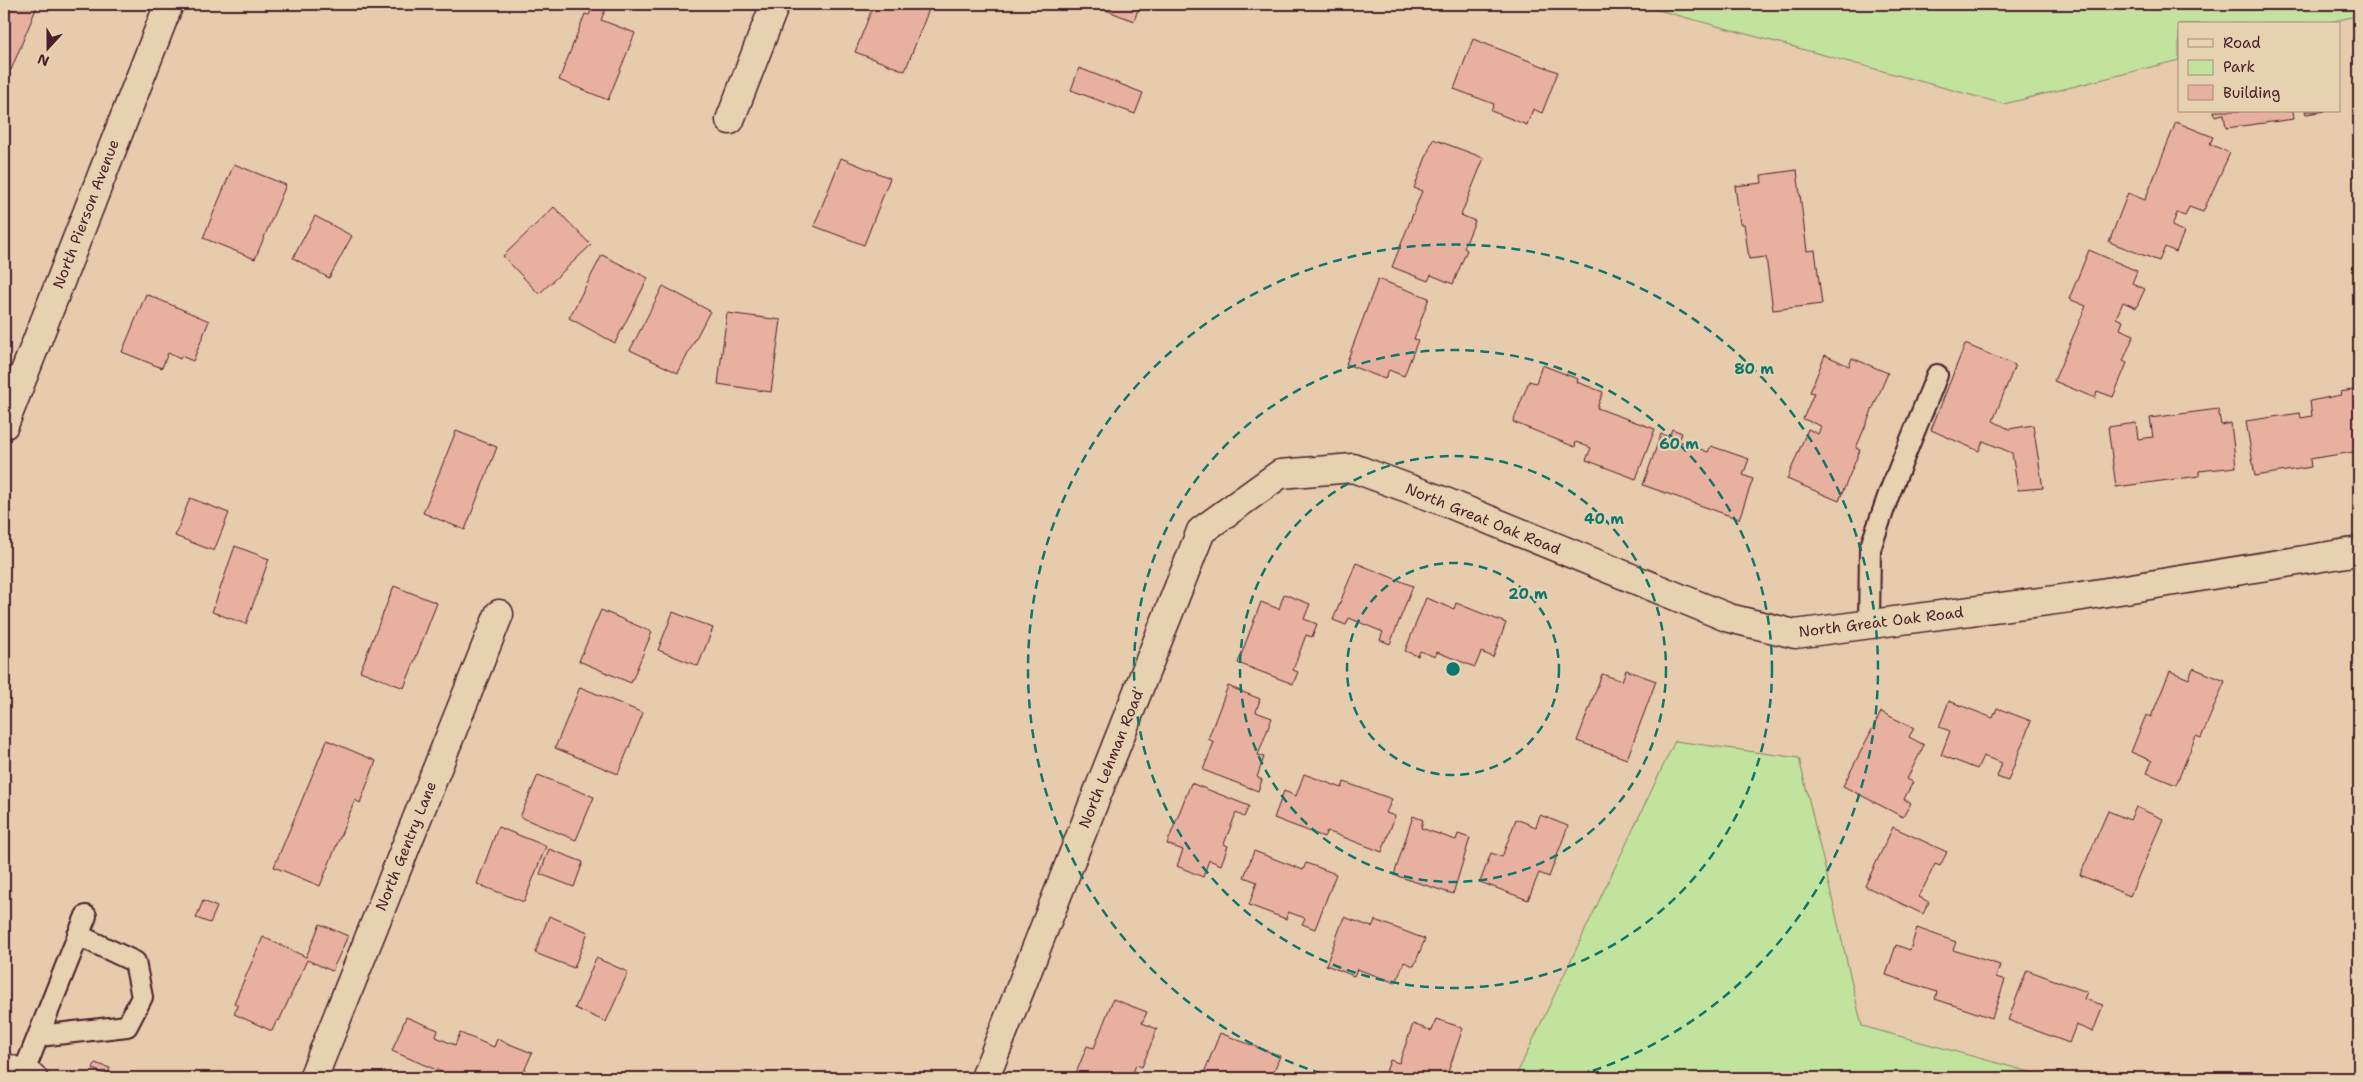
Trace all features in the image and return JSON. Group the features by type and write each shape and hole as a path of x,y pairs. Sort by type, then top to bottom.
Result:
{"street":[{"name":"North Pierson Avenue","path":"4,425 169,4"},
{"path":"730,120 775,4"},
{"name":"North Great Oak Road","path":"1280,474 1353,468 1443,501 1729,618 1795,634 2070,598 2359,552"},
{"name":"North Lehman Road","path":"985,1078 1201,531 1280,474"},
{"name":"North Gentry Lane","path":"313,1078 499,614"}],"lane":[{"path":"1869,625 1870,549 1889,494 1938,375"},
{"path":"20,1073 39,1036 86,916"},
{"path":"39,1036 127,1026 142,997 135,962 78,935"}],"green space":[{"path":"1636,4 2359,4 2359,15 2331,22 2178,22 2178,60 2004,104"},
{"path":"1675,741 1799,758 1862,1026 2052,1078 1515,1078"}],"building":[{"path":"4,4 38,4 11,70 4,67"},
{"path":"594,4 606,8 601,20 635,33 608,100 559,80 585,14 589,15"},
{"path":"874,4 931,4 905,71 855,52"},
{"path":"1100,4 1140,4 1134,21 1098,7"},
{"path":"1473,39 1558,72 1542,113 1533,109 1527,125 1491,111 1494,104 1454,89"},
{"path":"1079,68 1143,93 1135,114 1071,90"},
{"path":"2214,112 2293,112 2294,119 2226,128 2224,114 2215,116"},
{"path":"2176,122 2213,137 2210,144 2230,153 2203,212 2189,207 2185,216 2177,213 2172,226 2184,232 2176,252 2165,247 2159,261 2109,242 2128,193 2145,200"},
{"path":"1433,139 1484,158 1461,215 1475,221 1464,248 1467,250 1453,284 1431,275 1428,281 1392,267 1422,191 1414,188"},
{"path":"841,158 890,178 864,245 814,226"},
{"path":"234,164 286,185 255,259 203,238"},
{"path":"1797,170 1807,251 1815,250 1822,304 1773,310 1766,257 1749,259 1744,224 1740,224 1735,186 1762,183 1761,175"},
{"path":"554,207 591,245 539,294 503,256"},
{"path":"315,216 352,236 329,278 293,258"},
{"path":"2089,250 2137,271 2132,283 2145,289 2136,308 2123,302 2116,318 2123,321 2120,329 2134,335 2123,361 2127,363 2113,397 2097,391 2095,398 2054,381 2086,306 2069,299"},
{"path":"602,255 648,278 615,343 569,318"},
{"path":"1378,279 1429,298 1414,339 1418,340 1404,376 1389,370 1385,379 1346,364"},
{"path":"663,286 710,311 678,373 630,350"},
{"path":"146,294 209,321 193,361 181,356 180,359 168,353 162,368 122,352"},
{"path":"727,313 781,320 771,392 718,384"},
{"path":"1965,344 2015,365 1993,421 2009,429 2033,425 2043,488 2018,490 2012,453 1983,441 1979,451 1931,430"},
{"path":"1825,355 1849,366 1852,358 1888,373 1856,448 1860,450 1839,501 1787,479 1808,429 1818,434 1821,426 1803,419 1814,393 1810,392"},
{"path":"1542,365 1578,379 1577,382 1603,392 1597,408 1655,429 1636,479 1586,460 1591,448 1576,442 1575,447 1513,422 1529,381 1536,383"},
{"path":"2359,389 2359,451 2310,459 2311,467 2255,476 2246,421 2300,413 2301,418 2312,416 2310,401 2341,395 2340,392"},
{"path":"2218,409 2221,425 2231,423 2236,467 2199,471 2199,476 2116,487 2108,427 2136,423 2138,439 2153,437 2150,418"},
{"path":"1672,429 1682,433 1679,441 1708,452 1711,446 1749,459 1743,475 1753,479 1739,519 1643,485 1661,434 1669,437"},
{"path":"456,431 497,447 465,530 423,513"},
{"path":"190,498 229,513 214,551 175,536"},
{"path":"235,546 269,559 246,624 212,612"},
{"path":"1356,563 1413,586 1390,644 1380,640 1383,632 1349,618 1346,625 1333,620"},
{"path":"394,586 437,603 404,688 360,671"},
{"path":"1284,594 1310,604 1304,619 1317,624 1312,637 1306,635 1293,670 1298,672 1293,684 1238,663 1261,602 1279,609"},
{"path":"1426,598 1454,609 1456,603 1506,623 1493,657 1481,652 1475,667 1437,652 1435,657 1420,651 1418,656 1405,651"},
{"path":"601,610 652,632 631,683 579,661"},
{"path":"673,612 713,628 698,666 658,650"},
{"path":"2193,668 2225,681 2201,738 2196,736 2176,785 2147,773 2152,761 2131,752 2146,715 2151,717 2170,671 2189,679"},
{"path":"1626,670 1656,681 1627,759 1577,741 1602,674 1622,681"},
{"path":"1228,686 1260,699 1256,712 1272,718 1258,755 1264,757 1257,777 1262,780 1258,791 1203,770 1214,742 1208,739"},
{"path":"580,687 643,713 618,774 555,748"},
{"path":"1949,701 1993,718 1997,708 2031,721 2008,781 1997,777 2002,763 1983,756 1977,769 1941,755 1950,731 1939,727"},
{"path":"1881,712 1914,728 1909,737 1924,745 1907,779 1913,782 1904,799 1911,803 1903,817 1843,786"},
{"path":"327,740 376,761 360,803 355,800 320,886 274,867"},
{"path":"1304,774 1342,788 1344,782 1392,799 1386,813 1395,816 1382,852 1327,831 1324,837 1274,818 1284,791 1296,796"},
{"path":"538,775 594,797 576,840 520,817"},
{"path":"1191,783 1249,806 1244,817 1236,813 1224,844 1228,846 1221,865 1209,860 1203,877 1177,866 1183,850 1167,844"},
{"path":"2136,807 2163,819 2130,896 2080,875 2108,811 2130,820"},
{"path":"1540,815 1568,826 1549,877 1539,873 1528,900 1480,882 1491,853 1502,857 1516,819 1536,827"},
{"path":"1413,816 1423,820 1421,828 1456,840 1458,834 1470,838 1453,894 1394,875"},
{"path":"498,827 546,846 524,902 477,884"},
{"path":"1893,827 1947,852 1940,866 1935,864 1919,897 1929,902 1923,914 1865,886"},
{"path":"549,849 583,862 574,887 540,874"},
{"path":"1254,851 1303,870 1306,863 1336,874 1315,929 1302,924 1305,918 1288,912 1286,919 1249,905 1257,882 1244,877"},
{"path":"203,901 217,907 210,923 196,918"},
{"path":"549,916 588,932 574,968 535,953"},
{"path":"1344,917 1372,927 1375,920 1425,939 1414,966 1404,962 1396,983 1357,969 1354,976 1326,965"},
{"path":"320,924 348,936 332,971 307,960 279,1021 277,1020 272,1031 234,1014 238,1006 234,1003 263,937 306,957"},
{"path":"1917,928 1956,942 1953,950 2000,965 1996,977 2005,980 1992,1018 1935,999 1937,992 1886,975 1896,945 1910,950"},
{"path":"596,958 628,972 606,1022 575,1008"},
{"path":"2027,970 2087,992 2084,999 2103,1005 2093,1032 2076,1025 2069,1043 2008,1020"},
{"path":"1113,999 1147,1012 1142,1023 1157,1029 1142,1067 1136,1065 1131,1078 1074,1078 1087,1046 1094,1048"},
{"path":"406,1017 438,1030 436,1037 455,1045 460,1033 494,1047 497,1039 532,1053 521,1078 455,1078 392,1051"},
{"path":"1436,1019 1463,1028 1446,1078 1440,1076 1439,1078 1384,1078 1390,1060 1399,1063 1413,1024 1432,1031"},
{"path":"1220,1033 1280,1056 1271,1078 1202,1078"},
{"path":"95,1063 110,1068 107,1075 93,1069"}]}
